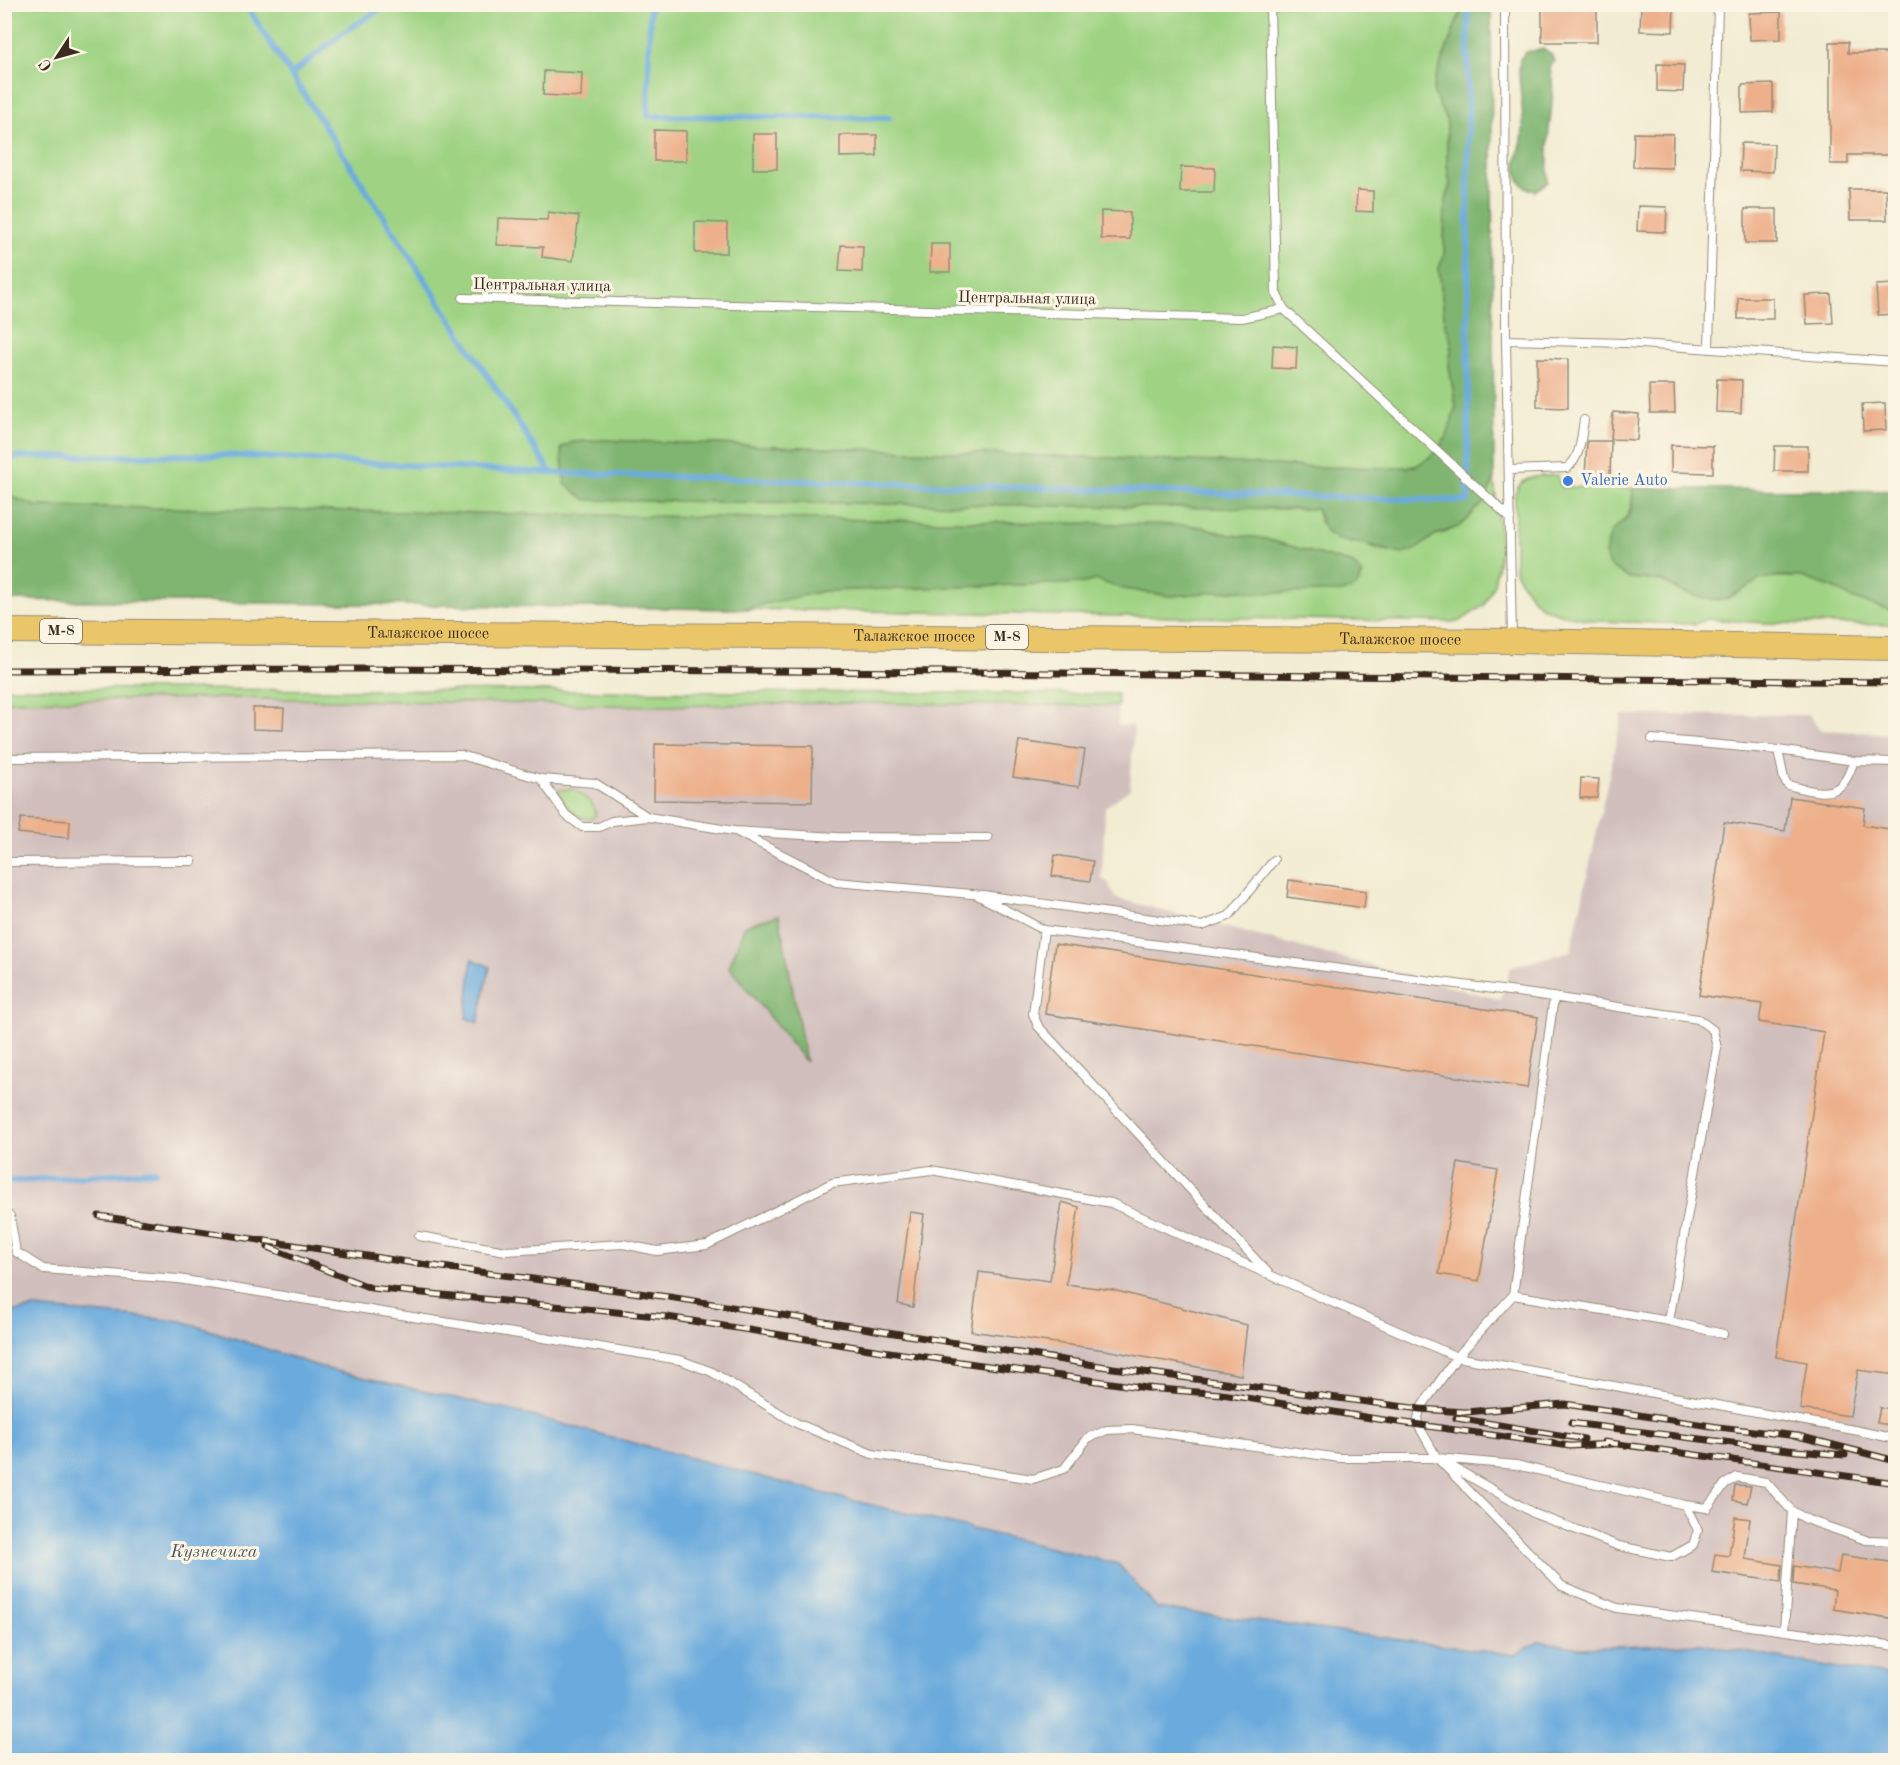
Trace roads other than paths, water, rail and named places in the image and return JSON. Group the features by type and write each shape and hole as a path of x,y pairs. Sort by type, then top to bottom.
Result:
{"main road":[{"name":"Талажское шоссе","path":"4,631 1512,641 1896,648"}],"lane":[{"path":"1270,4 1276,293 1284,309 1510,518"},
{"path":"1505,4 1506,340 1512,641"},
{"path":"1709,348 1718,4"},
{"name":"Центральная улица","path":"463,298 1242,318 1284,309"},
{"path":"1506,340 1626,343 1896,362"},
{"path":"1509,470 1567,468 1574,463 1579,450 1584,420"},
{"path":"1652,739 1778,750 1854,761 1896,762"},
{"path":"1778,750 1784,779 1788,785 1821,792 1834,790 1843,784 1854,761"},
{"path":"4,758 461,755 541,779 595,783 648,818"},
{"path":"541,779 566,815 582,827 599,827 612,821 648,818 734,831 837,837 987,838"},
{"path":"734,831 836,882 977,895 1202,926 1229,916 1274,860"},
{"path":"4,862 192,861"},
{"path":"977,895 1044,930 1554,997 1698,1019 1713,1030 1717,1048 1669,1321"},
{"path":"1044,930 1033,1014 1038,1026 1269,1275"},
{"path":"1554,997 1513,1295 1457,1357 1420,1409 1418,1423 1437,1458 1562,1586 1617,1608 1896,1646"},
{"path":"419,1236 506,1251 623,1244 657,1251 707,1245 832,1183 932,1170 1111,1203 1457,1357 1859,1431 1896,1440"},
{"path":"10,1216 16,1252 43,1269 178,1279 680,1360 712,1372 796,1423 872,1454 1033,1479 1064,1469 1088,1438 1107,1430 1132,1429 1340,1458 1437,1458 1516,1465 1685,1505 1707,1508 1725,1484 1737,1477 1766,1482 1792,1511 1808,1520 1866,1540 1896,1541"},
{"path":"1513,1295 1669,1321 1723,1334"},
{"path":"1437,1458 1535,1514 1619,1546 1671,1557 1694,1545 1698,1530 1685,1505"},
{"path":"1784,1631 1792,1511"}],"water":[{"path":"472,959 490,967 478,1023 466,1018"},
{"name":"Кузнечиха","path":"35,1308 182,1321 327,1369 521,1413 826,1494 1118,1564 1157,1608 1515,1655 1540,1641 1579,1648 1702,1644 1833,1668 1895,1676 1895,1760 5,1760 5,1313"}],"waterway":[{"path":"245,4 551,473"},
{"path":"291,75 340,35 388,4"},
{"path":"650,4 648,116 889,118"},
{"path":"4,457 225,455 551,473 1468,501 1468,4"},
{"path":"4,1182 155,1171"}],"railway":[{"path":"4,670 969,672 1896,682"},
{"path":"99,1216 434,1266 669,1297 1113,1368 1420,1409 1465,1412 1565,1404 1718,1427 1798,1436 1896,1461"},
{"path":"268,1247 371,1288 667,1317 882,1351 1147,1388 1222,1394 1377,1419 1570,1446 1613,1444"},
{"path":"1456,1418 1584,1439"},
{"path":"1571,1423 1845,1455"},
{"path":"1604,1442 1896,1483"}],"place":[{"name":"Valerie Auto","path":"1568,481"}]}
